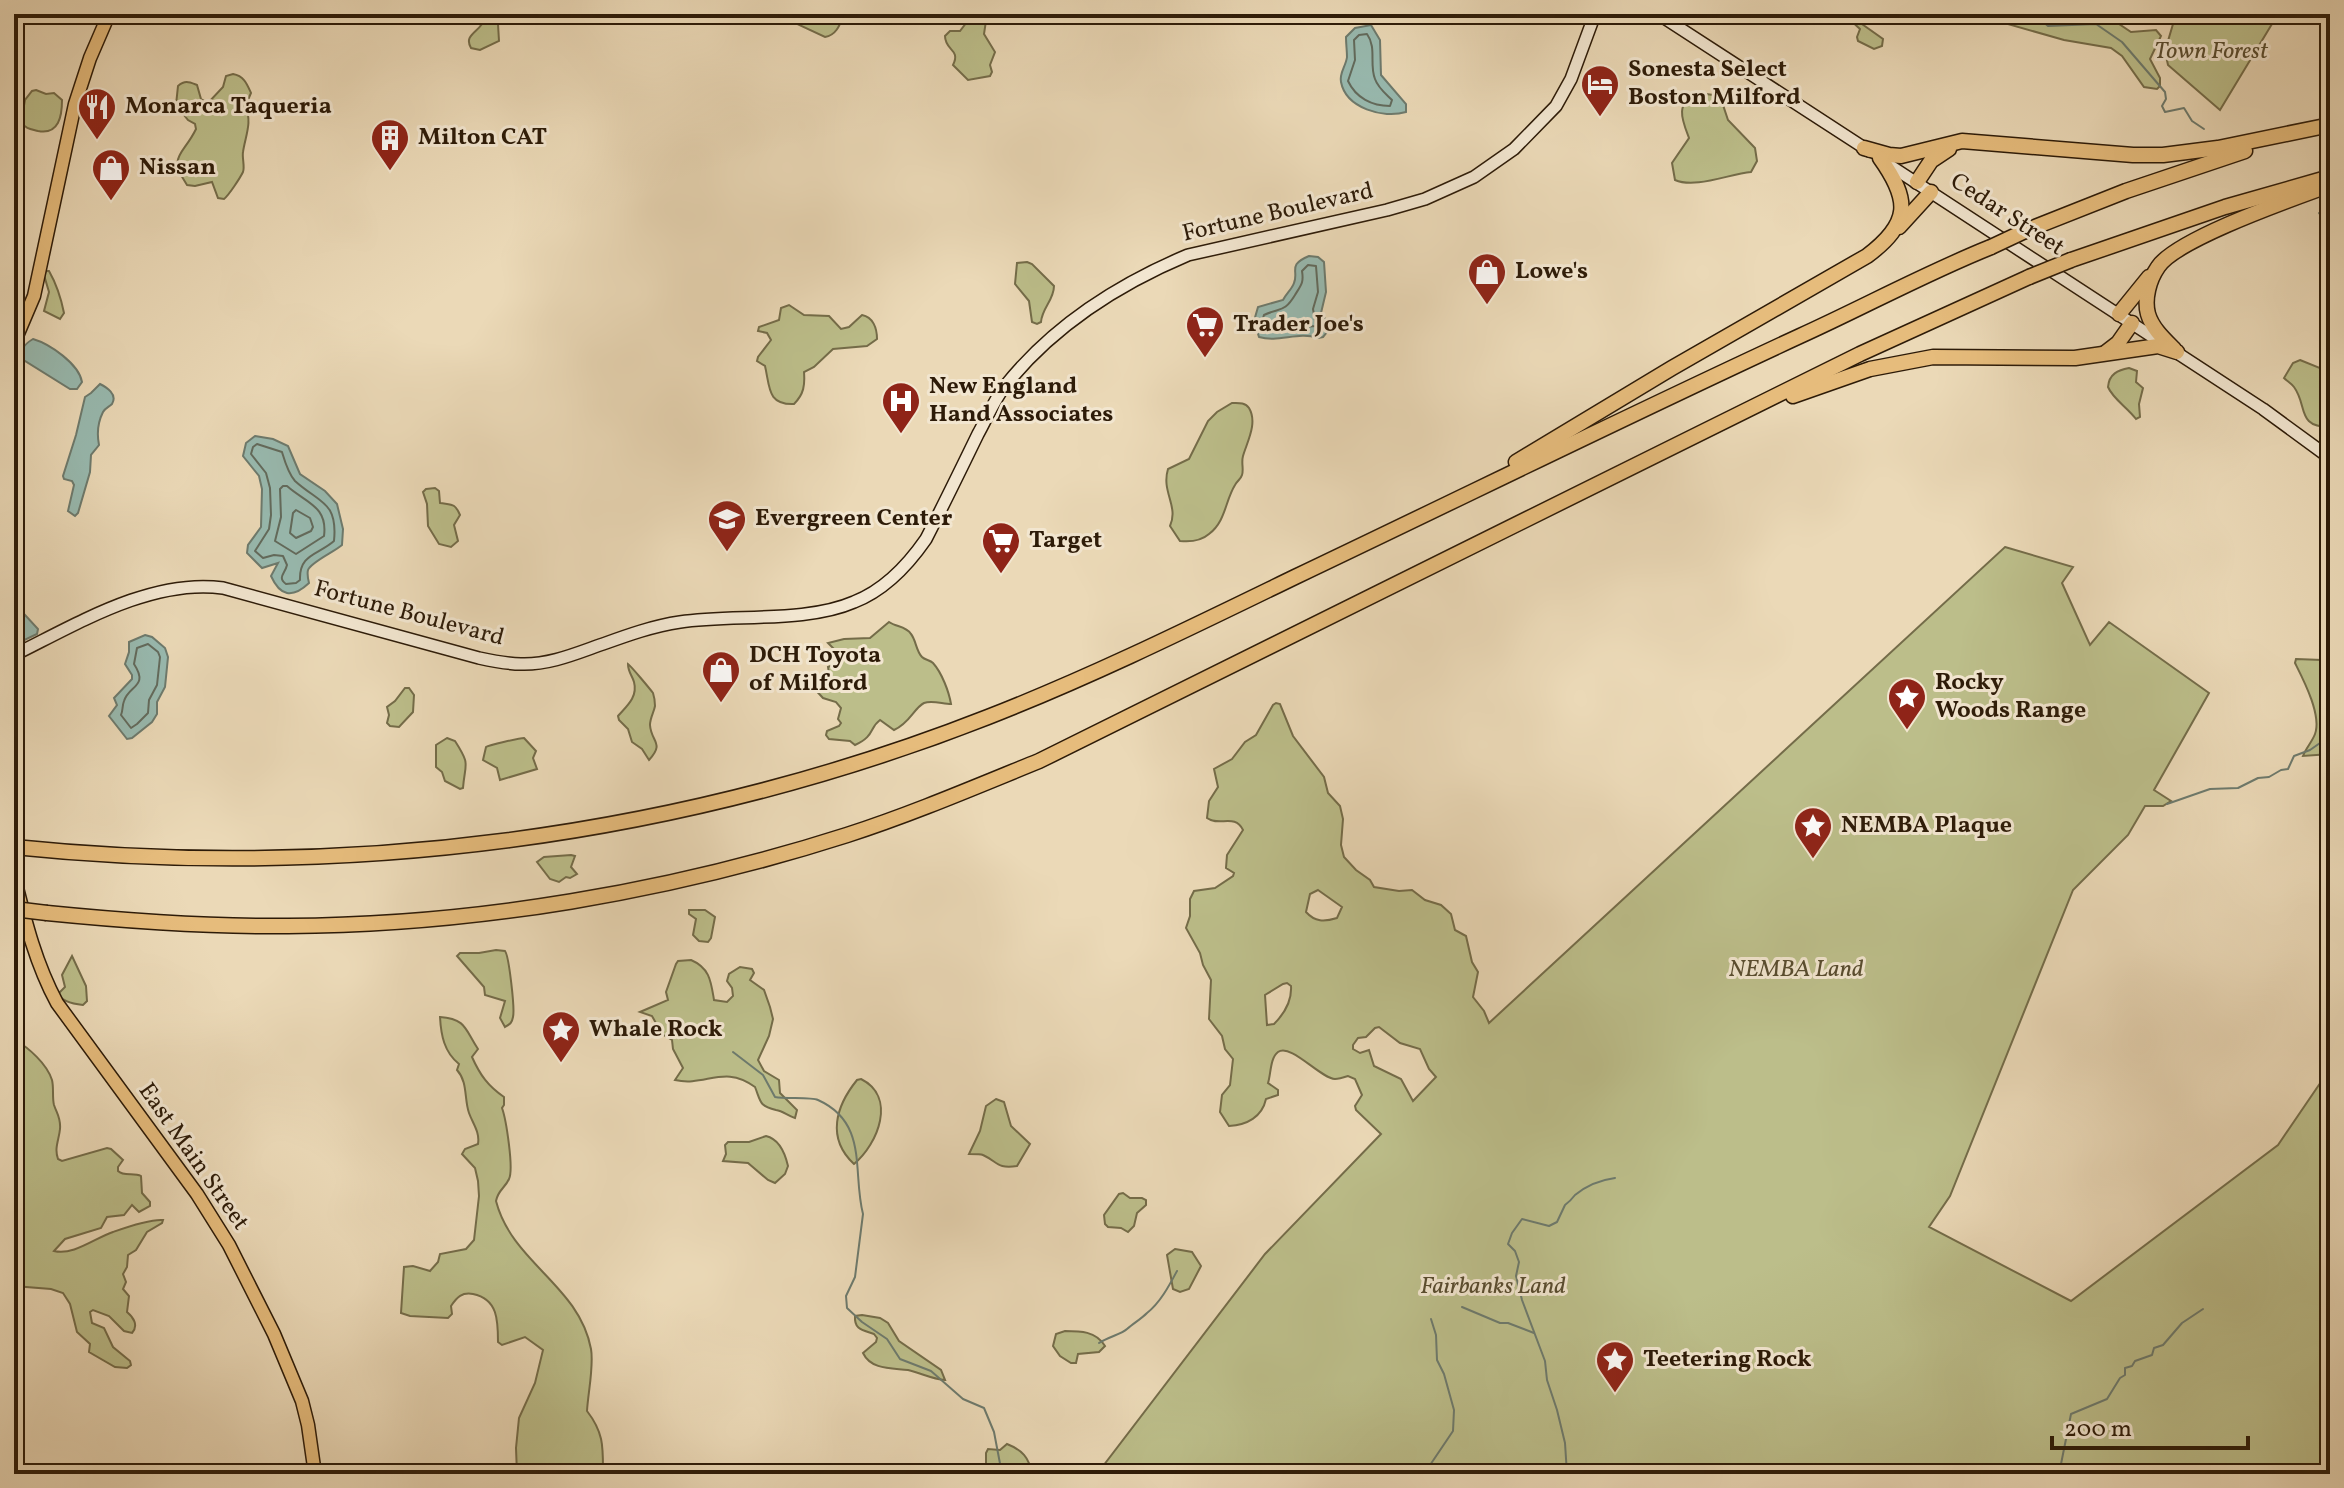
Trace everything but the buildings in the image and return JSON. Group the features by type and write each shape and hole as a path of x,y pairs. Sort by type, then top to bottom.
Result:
{"highway":[{"path":"1864,148 1901,156 1949,143 1973,142 2163,155 2218,148 2330,126"},
{"path":"14,847 139,857 242,860 393,853 563,833 612,824 729,799 857,762 986,718 1125,658 1730,368 2025,231 2181,171 2330,126"},
{"path":"1917,182 1938,155 1955,146 1973,142"},
{"path":"1880,158 1896,182 1901,197 1901,211 1890,237"},
{"path":"14,909 184,925 256,926 425,919 595,897 698,875 847,835 1039,761 1860,354 2029,277 2225,207 2330,177"},
{"path":"2119,314 2158,266 2196,240 2330,185"},
{"path":"1425,515 1867,256 1890,237 1931,192"},
{"path":"2158,266 2148,293 2148,313 2153,325 2177,352"},
{"path":"2097,356 2118,343 2132,323"},
{"path":"1720,423 1833,381 1907,361 1966,356 2075,358 2148,346 2165,347 2177,352"}],"main road":[{"path":"14,343 37,288 75,104 109,14"},
{"name":"Fortune Boulevard","path":"14,655 129,601 166,589 194,586 223,588 479,658 523,664 566,657 675,623 815,612 855,602 885,584 914,555 926,539 1005,387 1041,346 1063,327 1103,299 1188,255 1387,210 1425,199 1474,177 1514,149 1556,106 1569,85 1595,14"},
{"path":"1588,33 1603,14"},
{"name":"Cedar Street","path":"1658,14 2271,414 2330,458"},
{"name":"East Main Street","path":"14,876 35,958 62,1013 197,1194 251,1286 302,1401 315,1474"}],"green space":[{"path":"480,14 511,14 498,24 499,41 480,50 471,48 469,40 482,24"},
{"path":"795,14 844,14 835,31 825,37 794,22"},
{"path":"973,14 987,14 984,34 995,52 990,76 968,80 953,65 955,56 945,36 950,31 960,31"},
{"path":"1973,14 2085,14 2113,20 2131,32 2156,30 2161,36 2150,59 2160,78 2160,86 2157,89 2144,87 2122,56 2111,48 2064,40"},
{"name":"Town Forest","path":"2176,14 2278,14 2220,110 2168,65 2165,51"},
{"path":"1852,17 1883,39 1882,46 1874,49 1858,41 1860,29 1848,18"},
{"path":"233,74 242,79 251,93 245,107 248,123 243,152 244,170 224,199 218,198 212,182 187,185 181,175 179,156 196,129 195,124 176,105 180,84 187,82 197,85 201,99 208,103 223,87 226,76"},
{"path":"36,90 54,93 62,100 60,118 51,130 33,130 21,122 25,100"},
{"path":"1699,93 1720,96 1728,120 1755,148 1757,161 1751,172 1702,182 1675,180 1672,163 1689,138 1682,118 1683,106"},
{"path":"1027,262 1054,286 1041,322 1037,324 1032,322 1029,301 1015,284 1017,263"},
{"path":"49,271 60,297 64,313 60,319 44,311 49,292 44,275"},
{"path":"789,305 804,315 829,316 841,329 849,327 862,315 866,316 874,324 877,335 877,339 867,346 833,349 804,372 803,389 794,404 785,404 774,398 765,366 757,361 771,340 767,333 758,331 759,327 779,320 781,308"},
{"path":"2300,360 2320,368 2330,377 2330,427 2319,426 2307,419 2298,394 2284,378 2293,363"},
{"path":"2129,368 2137,371 2136,382 2143,388 2140,417 2136,419 2108,387 2115,373"},
{"path":"1232,403 1247,406 1252,420 1241,476 1215,529 1199,540 1180,541 1170,526 1172,512 1166,477 1168,469 1189,459 1208,421"},
{"path":"426,489 439,491 440,503 455,506 460,515 454,525 458,541 451,547 439,544 428,526 423,492"},
{"path":"2005,547 2073,567 2062,583 2090,645 2109,622 2209,693 2154,790 2171,801 2163,806 2145,806 2128,835 2073,890 1950,1196 1929,1227 2071,1301 2278,1145 2325,1076 2330,1074 2330,1474 1097,1474 1265,1254 1381,1134 1356,1110 1355,1106 1362,1095 1355,1079 1348,1076 1329,1077 1298,1056 1284,1051 1273,1058 1268,1083 1278,1090 1278,1095 1266,1099 1257,1115 1242,1124 1229,1126 1220,1112 1222,1095 1230,1085 1233,1059 1225,1049 1222,1036 1209,1019 1211,980 1186,928 1194,891 1215,888 1233,876 1234,873 1226,868 1227,855 1243,830 1236,822 1207,818 1209,801 1218,787 1214,769 1232,759 1245,742 1256,735 1273,705 1280,704 1293,736 1324,777 1328,793 1340,806 1344,857 1374,887 1412,890 1425,900 1441,905 1451,914 1455,930 1466,936 1472,962 1478,972 1473,997 1489,1023","holes":["1318,890 1342,907 1337,918 1320,920 1306,912 1310,894","1283,984 1291,986 1289,1002 1274,1024 1267,1025 1265,995","1379,1027 1400,1043 1420,1049 1436,1077 1413,1101 1401,1079 1374,1066 1369,1050 1360,1053 1353,1049 1358,1038 1366,1037"]},
{"path":"889,622 913,636 920,655 932,662 945,683 951,704 924,703 894,730 880,720 866,738 855,745 850,741 829,739 827,731 841,723 838,719 841,708 836,702 823,698 811,685 813,681 830,679 828,667 839,661 837,652 828,643 870,638"},
{"path":"2296,659 2322,660 2330,667 2330,754 2303,756 2315,734 2316,717"},
{"path":"628,664 654,696 650,725 657,746 649,760 642,749 632,742 628,729 618,716 631,701 634,692"},
{"path":"405,688 409,688 414,695 413,712 399,727 390,726 387,723 387,707"},
{"path":"447,738 455,741 465,760 463,788 460,789 445,781 436,767 436,745"},
{"path":"524,738 536,751 533,758 537,769 500,780 497,768 483,760 486,747"},
{"path":"575,856 571,867 577,874 559,882 550,879 537,862 544,857"},
{"path":"689,910 705,910 715,917 708,942 699,941 693,935 696,919 689,914"},
{"path":"505,951 511,983 513,1017 505,1027 500,1018 505,1001 485,995 484,987 457,956 460,953"},
{"path":"72,956 86,986 87,1001 83,1005 65,1001 58,994 65,987 62,975"},
{"path":"691,960 706,971 714,1000 727,1002 733,996 727,981 729,974 740,967 752,969 754,973 750,980 764,990 773,1019 758,1060 764,1071 779,1080 780,1093 797,1110 795,1118 763,1105 755,1087 744,1080 724,1077 675,1080 683,1068 672,1040 662,1034 652,1016 640,1012 668,1000 666,992 676,964"},
{"path":"440,1017 456,1020 464,1027 478,1049 472,1057 478,1069 504,1097 502,1108 511,1165 509,1179 496,1201 504,1223 516,1241 560,1290 584,1327 592,1356 587,1411 597,1426 601,1441 603,1474 517,1474 519,1418 535,1383 543,1350 525,1337 502,1345 498,1342 497,1319 487,1301 473,1294 463,1295 451,1306 452,1314 448,1318 401,1313 404,1267 430,1271 440,1254 466,1249 474,1240 478,1181 475,1168 462,1154 465,1149 478,1144 478,1136 468,1108 463,1080 457,1070 459,1064 444,1043"},
{"path":"14,1039 37,1057 52,1080 53,1102 60,1122 58,1159 62,1161 111,1149 123,1160 118,1171 141,1176 142,1193 150,1202 150,1206 139,1212 132,1205 124,1215 107,1217 101,1228 65,1239 54,1251 69,1251 125,1228 163,1220 147,1232 136,1250 128,1255 123,1289 129,1296 127,1312 135,1324 132,1333 124,1331 109,1316 93,1310 90,1312 92,1323 104,1328 113,1347 130,1361 131,1365 127,1368 115,1367 89,1352 90,1344 77,1332 70,1304 63,1293 14,1286"},
{"path":"861,1079 872,1087 881,1109 876,1133 854,1164 840,1144 837,1122 844,1100 857,1080"},
{"path":"996,1099 1004,1102 1011,1126 1030,1144 1017,1166 1001,1166 983,1155 969,1154 980,1131 986,1106"},
{"path":"766,1136 781,1147 788,1166 785,1174 775,1183 748,1163 723,1161 728,1142 749,1142"},
{"path":"1123,1193 1130,1198 1146,1200 1146,1205 1137,1213 1134,1226 1128,1232 1105,1224 1104,1215"},
{"path":"1175,1249 1192,1252 1201,1266 1189,1289 1180,1292 1173,1289 1167,1255"},
{"path":"855,1316 880,1318 888,1323 899,1341 941,1370 945,1380 871,1363 863,1353 877,1338 858,1327"},
{"path":"1065,1331 1092,1335 1105,1346 1099,1352 1078,1354 1076,1363 1071,1363 1060,1356 1053,1346 1056,1334"},
{"path":"1007,1444 1024,1455 1032,1474 977,1474 986,1465 988,1449 1000,1450"}],"water":[{"path":"1371,25 1380,40 1381,75 1406,104 1406,112 1387,114 1367,109 1350,99 1344,91 1341,79 1347,57 1346,37 1355,28"},
{"path":"1309,256 1318,257 1324,262 1326,292 1321,313 1331,327 1323,337 1318,338 1259,337 1254,321 1258,307 1283,300 1294,283 1296,265"},
{"path":"33,339 70,362 82,382 77,389 70,389 22,359 24,347"},
{"path":"100,384 114,397 101,416 99,445 91,455 90,472 75,516 68,511 74,485 63,476 85,397"},
{"path":"255,436 288,446 300,474 325,491 337,504 343,529 342,545 310,567 309,583 292,593 278,588 271,576 278,563 262,568 247,553 248,545 261,527 262,489 259,476 243,456 246,443"},
{"path":"14,603 38,629 37,634 14,645"},
{"path":"145,635 165,648 168,657 165,687 152,722 127,739 109,716 117,705 114,698 132,679 125,664 129,642"}],"waterway":[{"path":"2034,14 2048,26 2096,24 2122,42 2165,92 2166,99 2162,106 2165,112 2184,108 2192,121 2204,129"},
{"path":"2319,213 2330,225"},
{"path":"2167,804 2210,789 2238,788 2258,778 2269,777 2288,769 2294,756 2310,750 2330,736"},
{"path":"733,1052 763,1075 775,1097 818,1100 845,1122 856,1150 863,1214 855,1277 846,1296 847,1308 887,1339 900,1359 931,1371 963,1399 984,1408 994,1432 1002,1474"},
{"path":"1567,1474 1565,1443 1547,1380 1545,1361 1522,1300 1516,1276 1519,1262 1508,1244 1522,1219 1549,1226 1557,1222 1565,1205 1579,1192 1615,1178"},
{"path":"1099,1343 1125,1331 1152,1309 1177,1271"},
{"path":"1462,1307 1534,1333"},
{"path":"2059,1474 2071,1414 2107,1399 2125,1375 2125,1368 2152,1355 2154,1348 2163,1345 2182,1323 2203,1309"},
{"path":"1424,1474 1453,1431 1454,1410 1437,1360 1436,1335 1431,1319"}],"place":[{"name":"Sonesta Select Boston Milford","path":"1600,118"},
{"name":"Monarca Taqueria","path":"97,141"},
{"name":"Milton CAT","path":"390,172"},
{"name":"Nissan","path":"111,202"},
{"name":"Lowe's","path":"1487,306"},
{"name":"Trader Joe's","path":"1205,359"},
{"name":"New England Hand Associates","path":"901,435"},
{"name":"Evergreen Center","path":"727,553"},
{"name":"Target","path":"1001,575"},
{"name":"DCH Toyota of Milford","path":"721,704"},
{"name":"Rocky Woods Range","path":"1907,731"},
{"name":"NEMBA Plaque","path":"1813,860"},
{"name":"Whale Rock","path":"561,1064"},
{"name":"Teetering Rock","path":"1615,1394"}],"park label":[{"name":"NEMBA Land","path":"1796,970"},
{"name":"Fairbanks Land","path":"1493,1287"}]}
